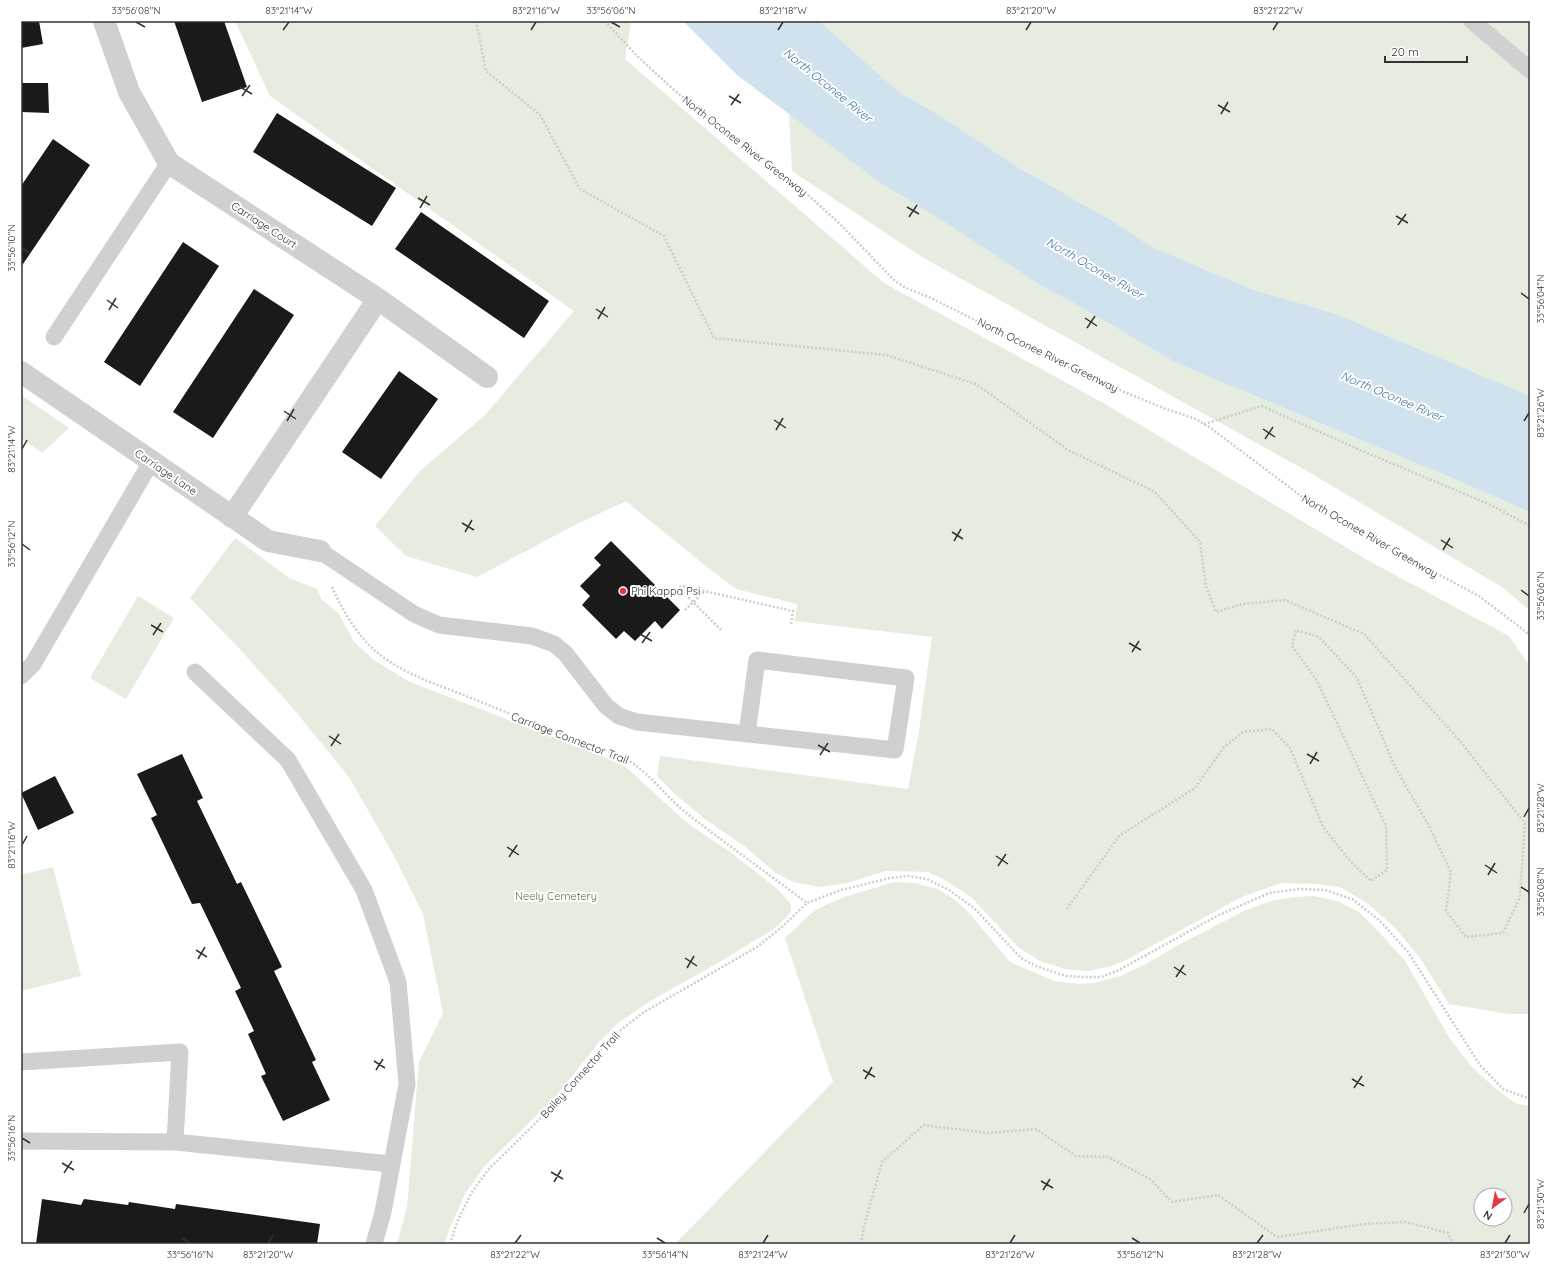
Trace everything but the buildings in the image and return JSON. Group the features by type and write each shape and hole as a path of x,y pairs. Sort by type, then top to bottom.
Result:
{"street":[{"name":"Carriage Court","path":"104,21 129,92 169,163 378,299 487,377"},
{"path":"232,517 378,299"},
{"name":"Carriage Lane","path":"21,372 268,541 320,551"}],"lane":[{"path":"1472,21 1530,70"},
{"path":"54,337 169,163"},
{"path":"21,676 33,664 151,462"},
{"path":"320,551 414,614 439,625 532,636 554,644 565,653 606,706 619,716 637,722 747,734 895,750 906,678 757,660 747,734"},
{"path":"195,672 288,760 364,890 398,982 407,1084 392,1164 374,1244"},
{"path":"21,1062 180,1052 175,1142"},
{"path":"21,1141 175,1142 392,1164"}],"path":[{"path":"476,21 486,71 540,115 580,189 664,236 714,338 886,355 976,384 1068,450 1155,492 1200,542 1206,586 1216,612 1243,604 1285,600 1364,634 1459,740 1525,823 1520,896 1503,933 1466,937 1446,911 1451,872 1428,824 1396,769 1357,678 1318,637 1296,630 1292,646 1317,681 1386,826 1386,870 1371,881 1350,861 1323,827 1290,748 1272,729 1243,732 1224,747 1195,788 1119,836 1066,910"},
{"name":"North Oconee River Greenway","path":"605,21 636,55 674,90 721,127 755,151 810,196 839,223 894,280 906,288 929,297 1090,378 1166,409 1196,419 1309,502 1415,562 1479,596 1530,635"},
{"path":"1204,424 1262,406 1353,447 1490,505 1530,526"},
{"path":"721,630 679,588 682,586 793,611 791,624"},
{"name":"Carriage Connector Trail","path":"331,587 347,615 363,638 378,654 419,677 510,714 621,756 635,764 648,774 684,811 807,903"},
{"path":"685,610 705,591"},
{"path":"807,903 840,890 870,882 908,876 927,879 949,890 974,908 1021,958 1036,966 1066,976 1100,977 1120,970 1217,916 1269,893 1299,889 1325,890 1352,898 1379,920 1408,952 1480,1065 1503,1089 1530,1099"},
{"name":"Bailey Connector Trail","path":"450,1244 460,1216 472,1192 488,1170 556,1103 613,1036 644,1012 757,947 784,926 807,903"},
{"path":"861,1244 864,1226 882,1162 924,1125 988,1133 1036,1129 1076,1156 1108,1157 1150,1179 1172,1202 1218,1195 1277,1237 1364,1224 1406,1222 1448,1232 1453,1244"}],"green space":[{"path":"235,21 631,21 625,59 884,283 1105,404 1369,561 1509,636 1530,667 1530,1014 1509,1014 1449,1004 1420,958 1395,928 1367,903 1342,888 1319,884 1281,883 1242,897 1124,961 1108,967 1088,971 1065,969 1040,961 1019,948 971,897 945,880 928,872 886,871 847,883 820,887 793,882 776,873 744,846 705,819 676,795 657,776 660,756 908,789 919,731 932,637 795,621 797,604 736,589 626,501 573,526 477,577 406,556 375,526 420,471 485,415 574,311 270,96"},
{"path":"819,21 1530,21 1530,396 1336,314 1251,289 1152,247 1111,220 1021,169 942,117 900,93"},
{"path":"789,114 879,182 949,225 1041,286 1077,305 1176,363 1530,512 1530,611 1502,587 1307,471 922,257 792,171"},
{"path":"21,395 69,428 42,453 21,438"},
{"name":"Neely Cemetery","path":"235,538 289,578 317,589 322,600 339,614 354,642 375,661 410,682 602,756 627,768 687,823 733,854 776,888 791,904 791,911 788,916 774,929 718,963 650,1001 618,1023 600,1041 556,1096 483,1168 465,1194 444,1244 397,1244 407,1207 419,1062 443,1013 423,914 392,852 349,777 291,706 237,646 190,598"},
{"path":"138,596 174,618 126,699 90,678"},
{"path":"53,867 81,976 21,991 21,875"},
{"path":"895,882 915,883 938,889 955,900 970,914 1010,962 1054,981 1078,984 1095,983 1121,976 1246,910 1274,900 1314,896 1337,901 1359,912 1405,961 1450,1039 1471,1066 1496,1089 1515,1103 1530,1106 1530,1244 675,1244 833,1082 785,938 815,910 844,897"}],"water":[{"name":"North Oconee River","path":"683,21 819,21 900,93 942,117 1021,169 1111,220 1152,247 1251,289 1336,314 1530,396 1530,512 1176,363 1077,305 1041,286 949,225 879,182 737,75"}],"place":[{"name":"Phi Kappa Psi","path":"623,591"}]}
